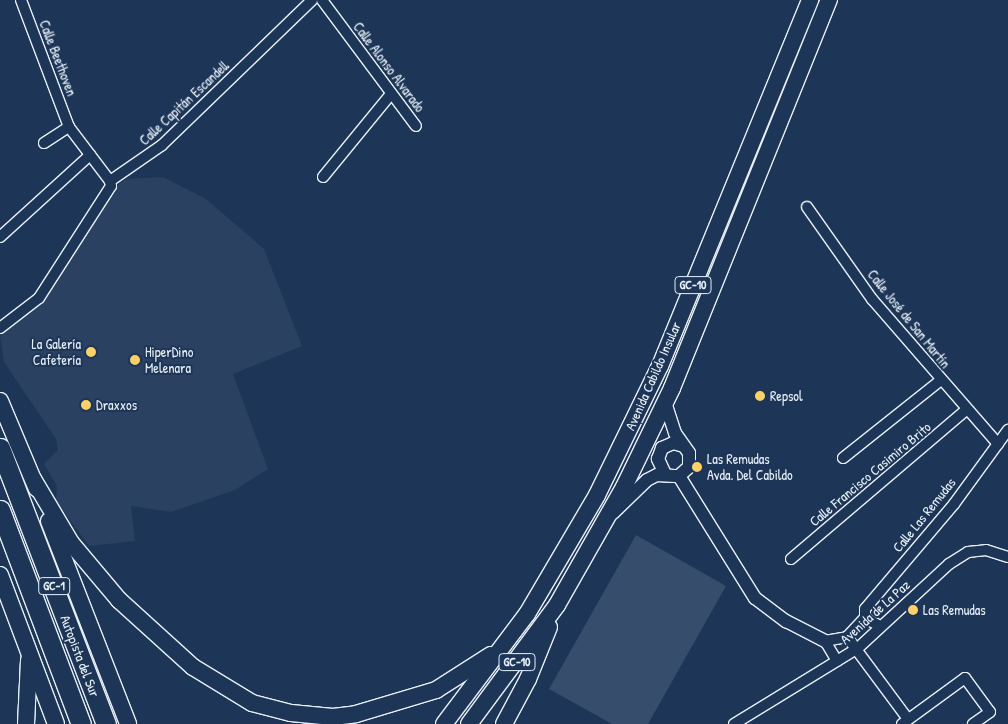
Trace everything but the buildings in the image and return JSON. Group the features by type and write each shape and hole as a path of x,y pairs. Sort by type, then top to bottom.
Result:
{"highway":[{"name":"Autopista del Sur","path":"0,448 106,724"},
{"name":"Autopista del Sur","path":"0,510 81,724"}],"main road":[{"name":"Avenida Cabildo Insular","path":"444,724 526,614 597,495 660,366 810,0"},
{"name":"Avenida Cabildo Insular","path":"469,724 557,605 609,516 665,402 829,0"},
{"path":"0,401 33,478 128,724"},
{"path":"33,478 71,543 118,600 193,667 222,687 262,706 291,713 332,717 382,709 415,698 483,662 498,649 526,614"},
{"path":"0,575 56,724"},
{"path":"504,724 528,679 557,605"},
{"path":"26,724 30,653"}],"street":[{"name":"Calle Beethoven","path":"21,0 69,126 110,181"},
{"name":"Calle Capitán Escandell","path":"3,325 39,298 110,186 110,181 162,145 312,0"},
{"name":"Calle Alonso Alvarado","path":"322,0 390,95 416,126"},
{"path":"322,177 390,95"},
{"path":"44,143 69,126"},
{"path":"0,237 90,155"},
{"name":"Calle José de San Martín","path":"807,206 872,299 966,410 998,444"},
{"path":"843,458 941,380"},
{"path":"665,402 669,420 691,461 689,467 679,476"},
{"name":"Calle Francisco Casimiro Brito","path":"791,559 966,410"},
{"name":"Calle Las Remudas","path":"847,637 865,618 865,609 954,504 1008,430"},
{"path":"666,474 658,459 662,448 673,444 684,446"},
{"path":"609,516 648,480 666,474 679,476 755,598 786,621 825,641 837,661"},
{"name":"Avenida de La Paz","path":"734,724 858,648 949,564 968,552 986,550 1008,557"},
{"path":"865,618 880,626"},
{"path":"825,641 847,637 858,648 905,722 964,678 990,712 973,724"}],"shaded area":[{"path":"163,177 206,199 264,249 302,346 233,374 268,469 235,490 171,512 131,506 135,541 89,546 56,501 57,486 44,464 58,450 56,439 4,362 0,335 42,298 118,185 126,179"},
{"path":"636,535 726,586 648,724 612,724 549,689"}],"place":[{"name":"La Galería Cafetería","path":"91,352"},
{"name":"HiperDino Melenara","path":"135,360"},
{"name":"Repsol","path":"760,396"},
{"name":"Draxxos","path":"86,405"},
{"name":"Las Remudas Avda. Del Cabildo","path":"697,467"},
{"name":"Las Remudas","path":"913,610"}]}
